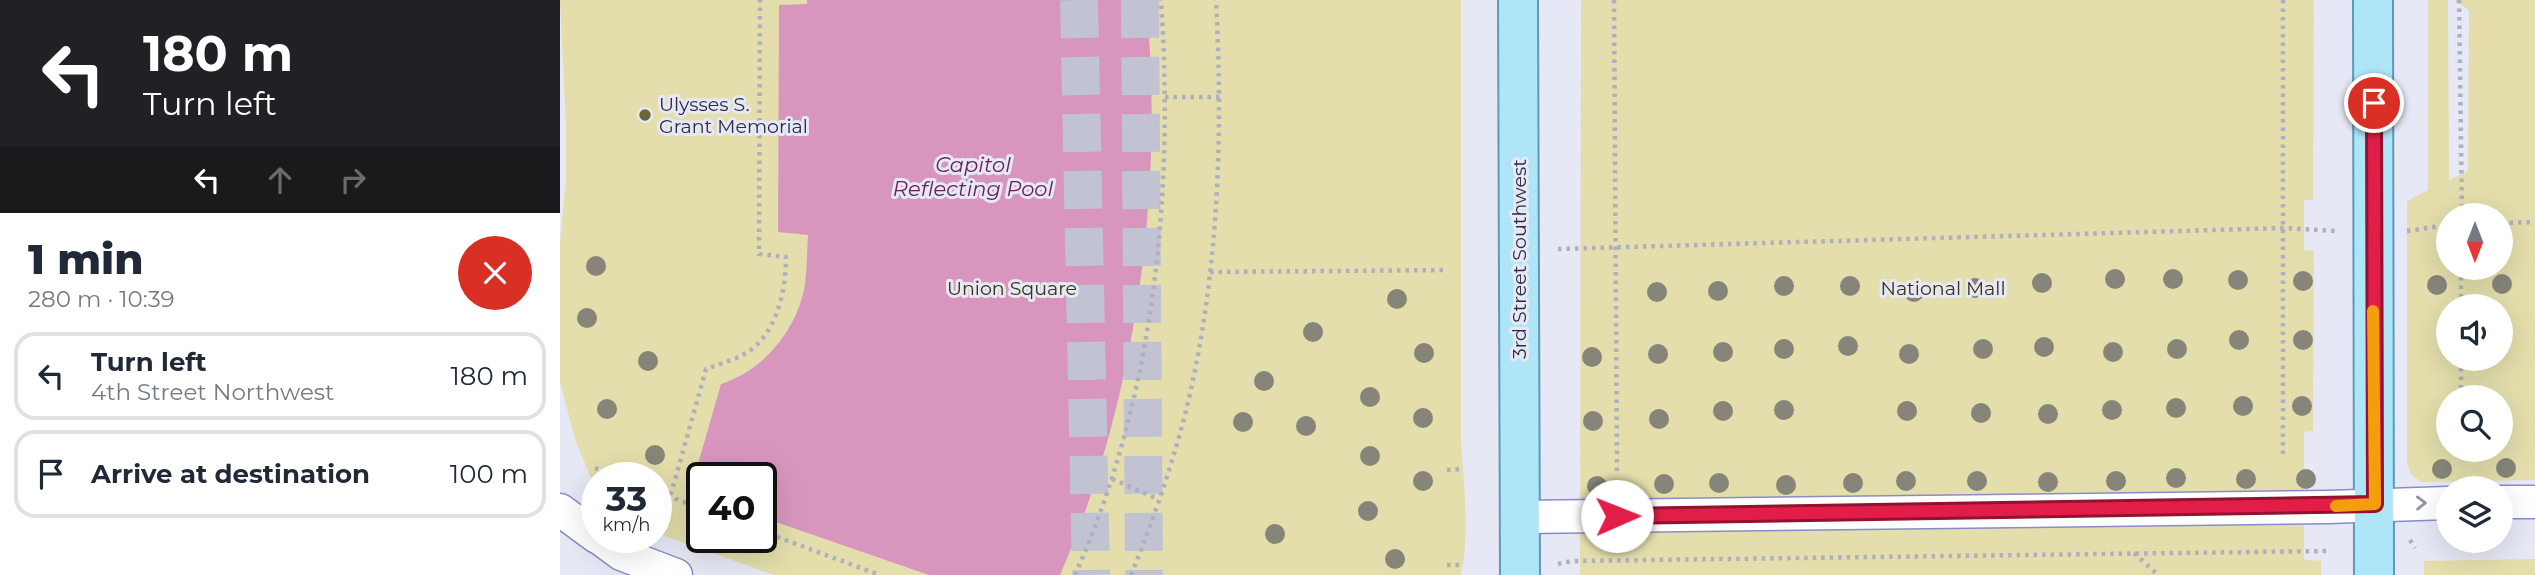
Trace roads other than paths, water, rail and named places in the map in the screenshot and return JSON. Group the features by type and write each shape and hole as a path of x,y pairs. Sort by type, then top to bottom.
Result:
{"main road":[{"name":"3rd Street Southwest","path":"1518,0 1520,575"},
{"path":"2374,0 2374,575"}],"street":[{"path":"2513,502 2535,502"},
{"path":"1520,517 2436,503"},
{"path":"560,510 581,525"},
{"path":"620,553 676,575"}],"water":[{"name":"Capitol Reflecting Pool","path":"807,0 1146,0 1151,72 1151,145 1139,293 1126,367 1108,439 1086,508 1060,575 929,575 777,523 777,462 699,462 721,384 737,378 765,358 787,332 801,301 806,278 808,235 778,232 779,5 807,4"}],"tunnel":[{"path":"1079,0 1091,575"},
{"path":"1140,0 1144,575"}],"place":[{"name":"Ulysses S. Grant Memorial","path":"645,115"}],"park label":[{"name":"Union Square","path":"1012,288"},
{"name":"National Mall","path":"1943,288"}]}
